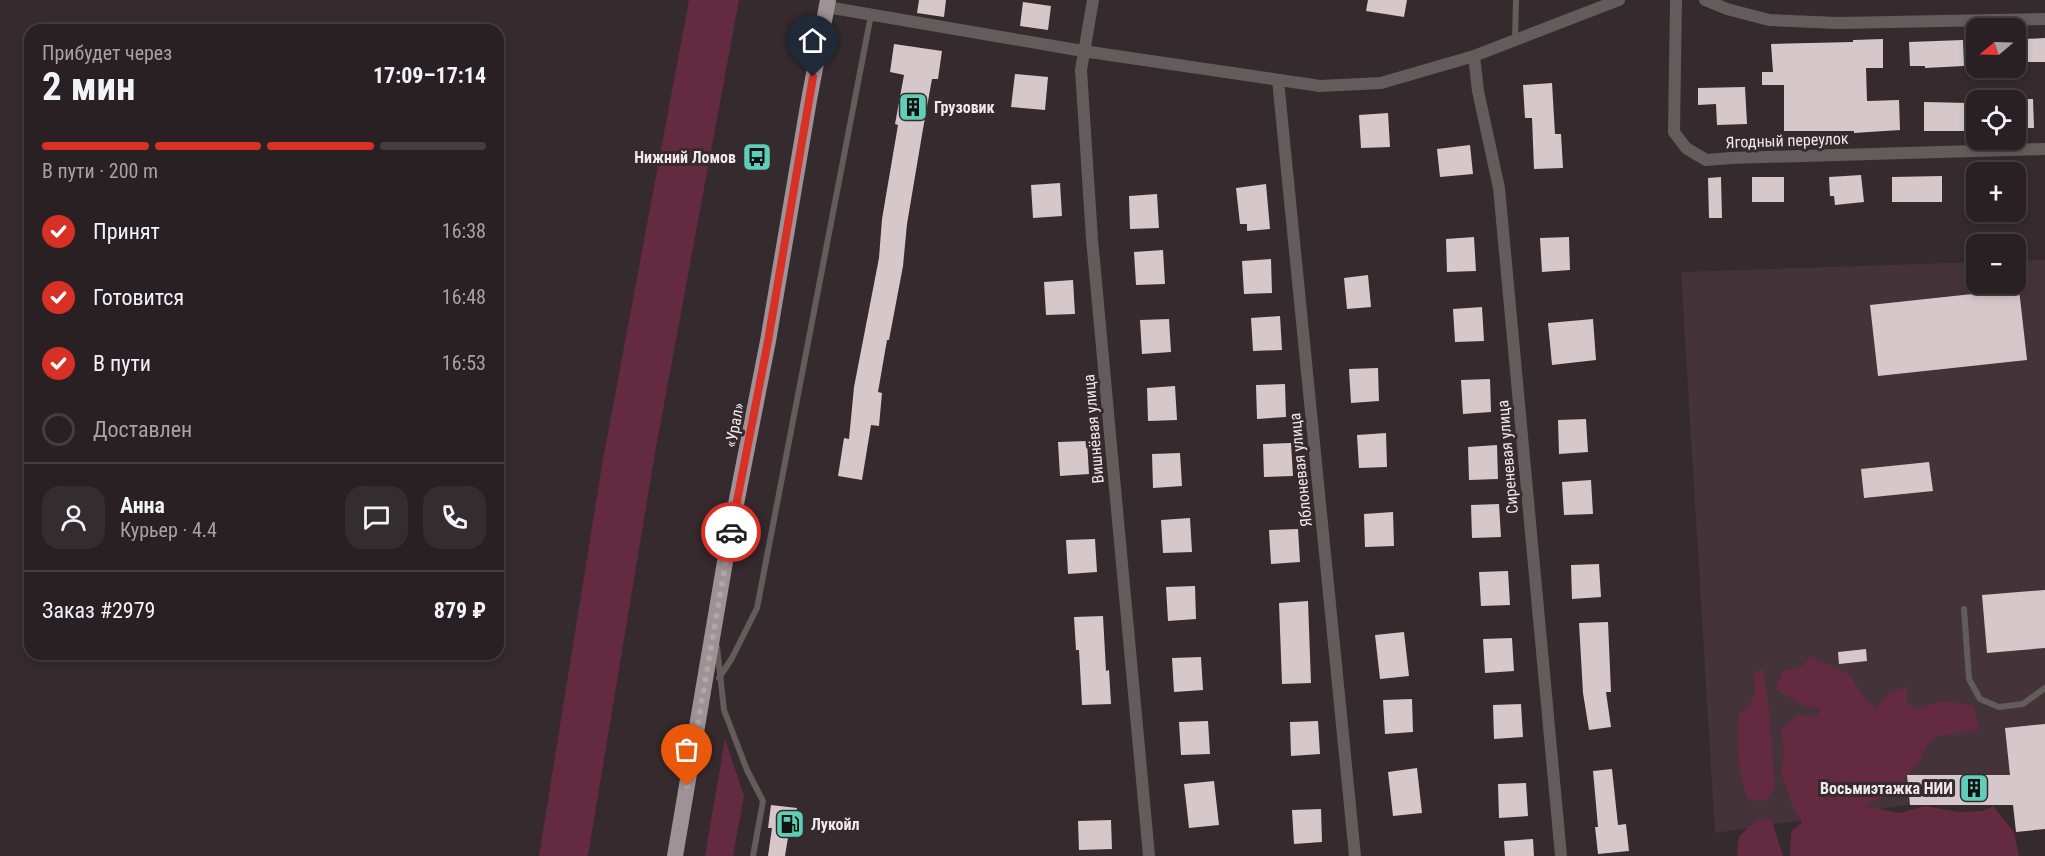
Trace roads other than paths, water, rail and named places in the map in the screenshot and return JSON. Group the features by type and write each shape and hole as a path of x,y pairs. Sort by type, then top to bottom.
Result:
{"highway":[{"name":"«Урал»","path":"675,856 727,550 768,341 828,3"}],"street":[{"name":"Вишнёвая улица","path":"1093,0 1081,70 1092,239 1149,856"},
{"path":"828,3 871,14 1083,51 1320,86 1381,83 1474,56 1619,0"},
{"name":"Ягодный переулок","path":"1676,0 1674,132 1686,148 1706,160 2045,149"},
{"path":"1705,0 1726,9 1769,20 1838,23 2045,18"},
{"name":"Сиреневая улица","path":"1474,56 1478,91 1499,188 1561,856"},
{"name":"Яблоневая улица","path":"1278,80 1355,856"}],"lane":[{"path":"1515,41 1516,0"},
{"path":"719,678 732,658 757,608 871,14"},
{"path":"1964,609 1969,680 1980,699 2000,707 2023,704 2045,688"},
{"path":"715,624 724,710 747,770 763,801 753,856"}],"place":[{"name":"Грузовик","path":"913,107"},
{"name":"Нижний Ломов","path":"757,157"},
{"name":"Восьмиэтажка НИИ","path":"1974,788"},
{"name":"Лукойл","path":"790,824"}]}
